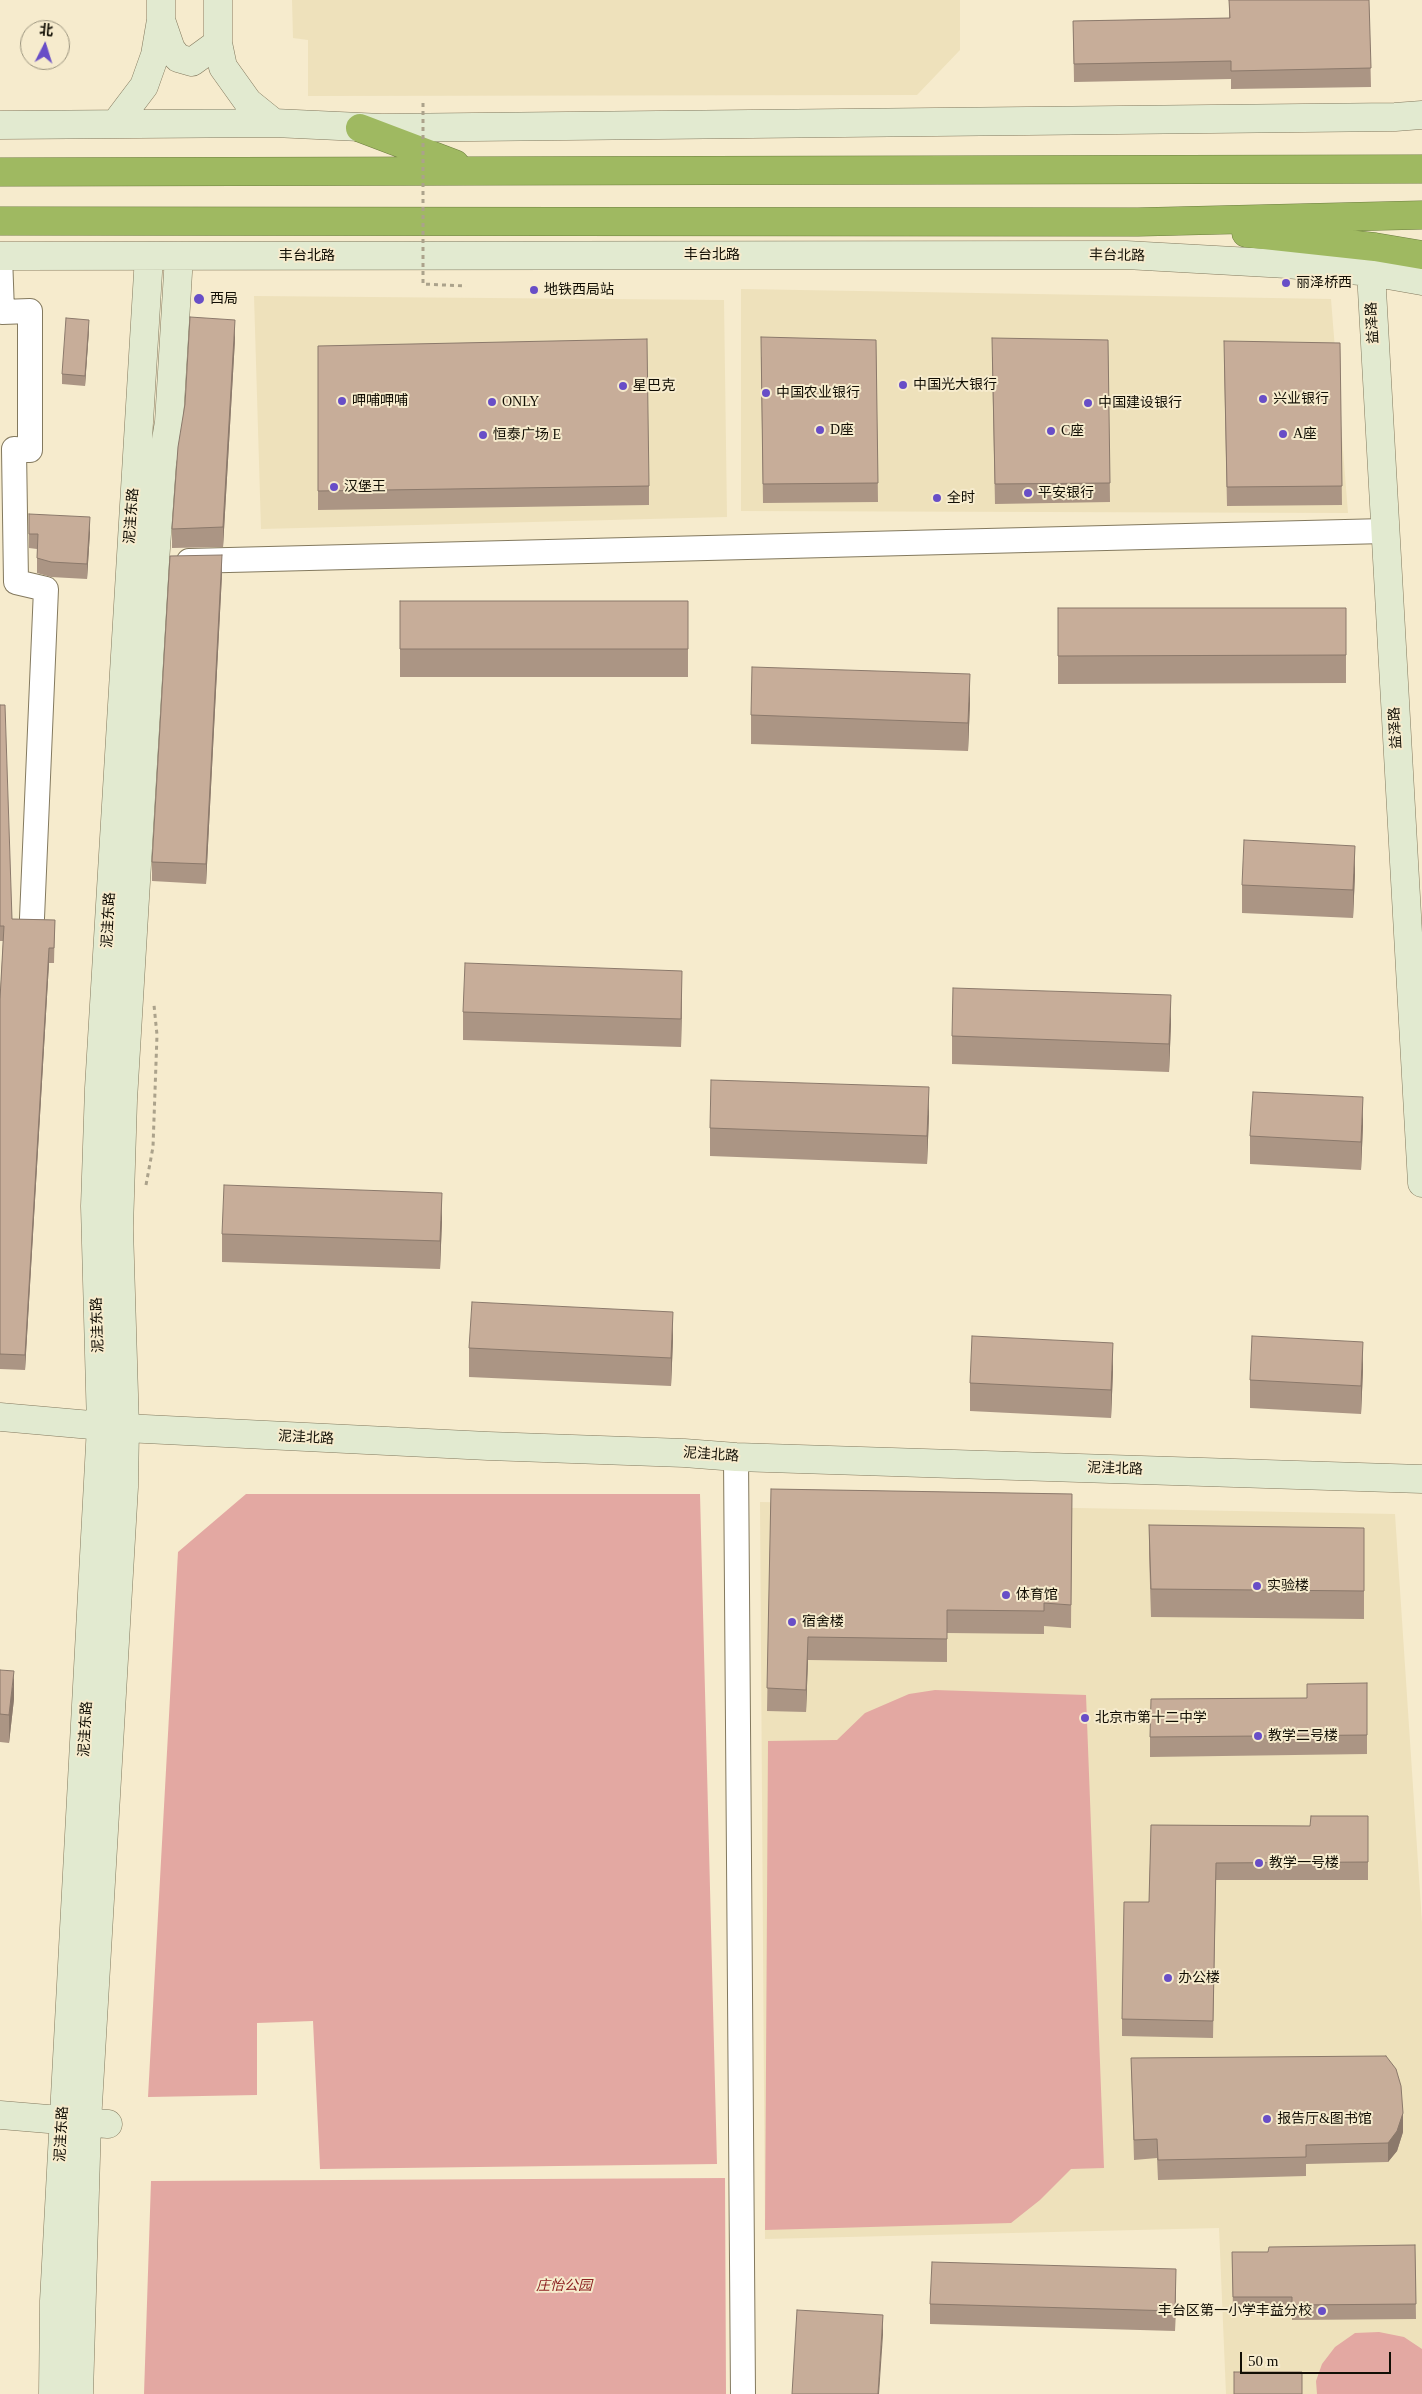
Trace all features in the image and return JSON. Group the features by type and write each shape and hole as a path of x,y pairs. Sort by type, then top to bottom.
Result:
{"highway":[{"path":"360,128 471,170"},
{"path":"1347,169 1422,153"},
{"path":"0,172 1422,169"},
{"path":"0,221 1138,222 1422,215"},
{"path":"1138,222 1373,260 1422,255"},
{"path":"1373,260 1422,247"}],"street":[{"path":"218,0 218,43 223,67 248,102 274,123"},
{"path":"161,10 171,49 178,58 192,62 218,43"},
{"path":"116,123 144,86 155,55 161,10"},
{"path":"0,125 274,123 360,128 1356,118 1422,115"},
{"name":"丰台北路","path":"0,256 1126,255 1288,264 1373,260 1422,281"},
{"path":"0,256 2,312 30,311 30,450 14,449 16,582 46,589 32,918"},
{"name":"泥洼东路","path":"113,1427 95,1206 99,1088 149,256"},
{"name":"泥洼东路","path":"79,2394 86,2122 113,1427 123,1110 155,562 162,464 169,422 179,256"},
{"name":"益泽路","path":"1373,260 1384,531 1422,1170"},
{"path":"144,322 159,317 166,324 161,420 162,464"},
{"path":"155,562 1384,531"},
{"name":"泥洼北路","path":"0,1417 113,1427 479,1446 684,1453 736,1457 1422,1479"},
{"path":"736,1457 742,2394"},
{"path":"0,2115 86,2122"},
{"name":"泥洼东路","path":"53,2394 54,2301 86,2122"}],"path":[{"path":"423,103 423,284 466,286"}],"shaded area":[{"path":"292,0 960,0 960,50 917,95 308,96 308,40 293,38"},
{"path":"741,289 1331,299 1348,513 741,511"},
{"path":"254,296 724,300 727,517 261,529"},
{"name":"北京市第十二中学","path":"760,1502 1395,1514 1422,1923 1422,2394 1226,2394 1219,2228 765,2239"}],"green space":[{"path":"246,1494 700,1494 717,2164 320,2169 313,2021 257,2023 257,2095 148,2097 178,1552"},
{"path":"935,1690 1086,1695 1104,2168 1071,2169 1040,2200 1011,2223 765,2230 768,1741 837,1740 865,1713 909,1694"},
{"name":"庄怡公园","path":"725,2178 726,2394 144,2394 151,2181"},
{"path":"1379,2332 1404,2337 1422,2349 1422,2394 1317,2394 1316,2381 1322,2364 1335,2347 1355,2333"}],"building":[{"path":"1229,0 1369,0 1371,68 1231,71 1231,61 1074,64 1073,21 1230,18"},
{"path":"190,317 235,320 223,527 172,529 178,447 185,404"},
{"path":"66,318 89,320 85,376 62,374"},
{"name":"D座","path":"761,337 876,340 878,483 763,484"},
{"name":"C座","path":"992,338 1108,340 1110,483 995,484"},
{"name":"恒泰广场 E","path":"647,339 649,486 318,491 318,346"},
{"name":"A座","path":"1224,341 1340,343 1342,486 1227,487"},
{"path":"29,514 90,517 87,564 51,562 37,558 38,534 29,534"},
{"path":"222,555 206,864 152,862 170,556"},
{"path":"400,601 688,601 688,649 400,649"},
{"path":"1058,608 1346,608 1346,655 1058,656"},
{"path":"752,667 970,674 968,723 751,715"},
{"path":"0,705 5,705 12,919 55,920 54,948 49,948 25,1355 0,1354 0,999 4,926 0,926"},
{"path":"1244,840 1355,846 1353,890 1242,885"},
{"path":"465,963 682,971 681,1019 463,1012"},
{"path":"953,988 1171,995 1169,1044 952,1036"},
{"path":"711,1080 929,1087 927,1136 710,1128"},
{"path":"1253,1092 1363,1097 1361,1142 1250,1136"},
{"path":"224,1185 442,1193 440,1241 222,1234"},
{"path":"472,1302 673,1312 671,1358 469,1348"},
{"path":"972,1336 1113,1343 1111,1390 970,1383"},
{"path":"1252,1336 1363,1342 1361,1386 1250,1380"},
{"path":"771,1489 1072,1494 1071,1605 1044,1603 1044,1611 947,1610 947,1639 808,1637 806,1690 767,1688"},
{"path":"1149,1525 1364,1528 1364,1591 1151,1589"},
{"path":"0,1670 14,1671 9,1715 0,1714"},
{"path":"1367,1683 1367,1735 1150,1737 1151,1699 1307,1698 1307,1684"},
{"path":"1311,1816 1368,1816 1368,1862 1216,1863 1213,2021 1122,2019 1124,1902 1149,1902 1151,1825 1310,1826"},
{"name":"报告厅&图书馆","path":"1386,2056 1396,2069 1401,2086 1403,2113 1397,2131 1388,2143 1306,2145 1306,2157 1158,2160 1157,2139 1134,2140 1131,2058"},
{"path":"1415,2245 1416,2304 1292,2305 1292,2297 1233,2297 1232,2252 1268,2252 1269,2247"},
{"path":"932,2262 1176,2269 1175,2311 930,2304"},
{"path":"797,2310 883,2315 878,2394 792,2394"},
{"path":"1234,2372 1302,2372 1302,2394 1234,2394"}],"place":[{"name":"丽泽桥西","path":"1286,283"},
{"name":"地铁西局站","path":"534,290"},
{"name":"西局","path":"199,299"},
{"name":"中国光大银行","path":"903,385"},
{"name":"星巴克","path":"623,386"},
{"name":"中国农业银行","path":"766,393"},
{"name":"兴业银行","path":"1263,399"},
{"name":"呷哺呷哺","path":"342,401"},
{"name":"ONLY","path":"492,402"},
{"name":"中国建设银行","path":"1088,403"},
{"name":"D座","path":"820,430"},
{"name":"C座","path":"1051,431"},
{"name":"A座","path":"1283,434"},
{"name":"恒泰广场 E","path":"483,435"},
{"name":"汉堡王","path":"334,487"},
{"name":"平安银行","path":"1028,493"},
{"name":"全时","path":"937,498"},
{"name":"实验楼","path":"1257,1586"},
{"name":"体育馆","path":"1006,1595"},
{"name":"宿舍楼","path":"792,1622"},
{"name":"北京市第十二中学","path":"1085,1718"},
{"name":"教学二号楼","path":"1258,1736"},
{"name":"教学一号楼","path":"1259,1863"},
{"name":"办公楼","path":"1168,1978"},
{"name":"报告厅&图书馆","path":"1267,2119"},
{"name":"丰台区第一小学丰益分校","path":"1322,2311"}]}
